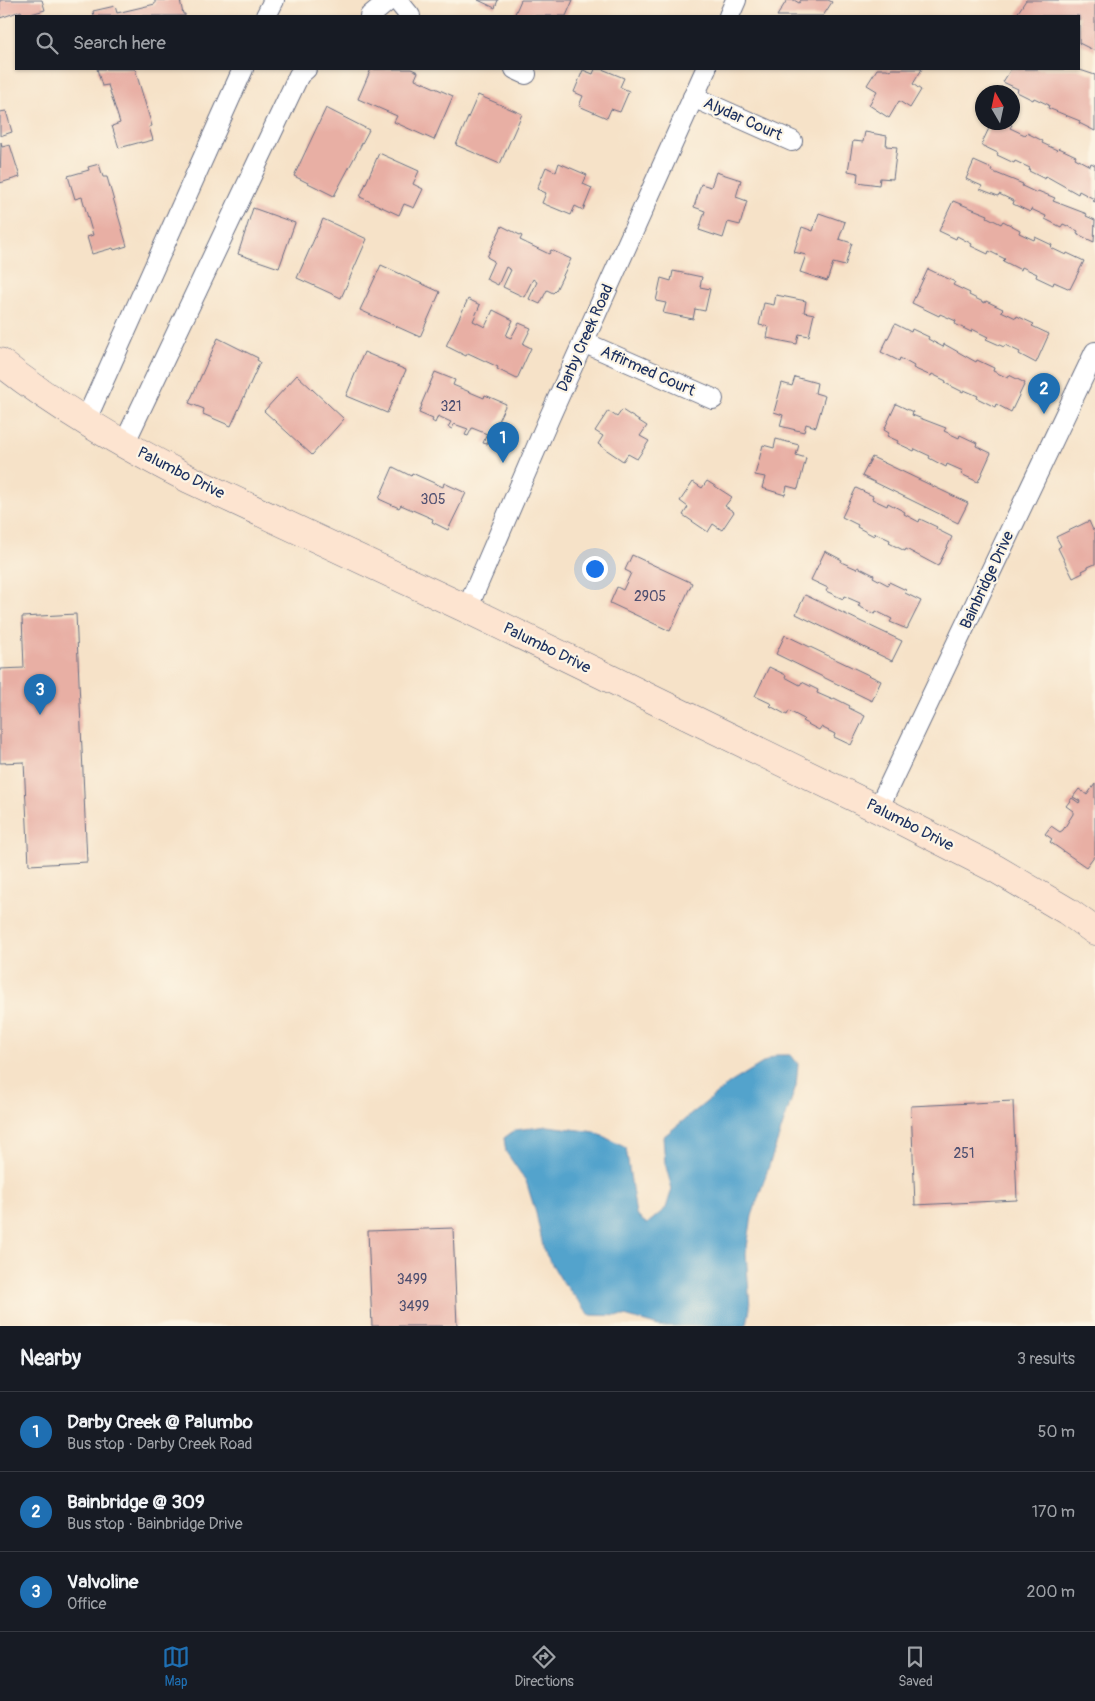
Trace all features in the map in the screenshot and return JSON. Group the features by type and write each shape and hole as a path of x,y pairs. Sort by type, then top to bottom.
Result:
{"street":[{"path":"266,15 274,0"},
{"path":"371,15 389,0"},
{"path":"397,0 409,15"},
{"path":"729,15 736,0"},
{"path":"86,422 243,70"},
{"path":"124,444 298,75 305,70"},
{"name":"Darby Creek Road","path":"467,609 583,342 706,70"},
{"name":"Alydar Court","path":"693,97 792,141"},
{"name":"Affirmed Court","path":"583,342 713,399"},
{"name":"Bainbridge Drive","path":"878,808 1095,352"},
{"name":"Palumbo Drive","path":"0,362 36,389 86,422 189,479 467,609 878,808 996,869 1066,911 1095,931"}],"water":[{"path":"776,1055 791,1055 798,1064 796,1086 752,1216 746,1253 750,1308 747,1324 745,1326 659,1326 625,1316 590,1315 562,1281 544,1251 536,1213 526,1181 506,1152 504,1138 515,1130 548,1126 595,1132 626,1148 636,1215 647,1224 666,1208 672,1189 665,1163 663,1137 730,1083"}],"building":[{"path":"0,0 42,0 45,10 28,15 23,15 21,11 0,18"},
{"path":"155,0 180,0 183,14 185,15 94,15 93,11 115,6 117,13 155,4"},
{"path":"478,0 498,0 495,8"},
{"path":"521,0 573,0 566,15 514,15"},
{"path":"787,0 794,0 799,3 801,0 828,0 832,2 824,15 778,15"},
{"path":"1026,0 1095,0 1095,51 1080,44 1080,15 1017,14"},
{"path":"97,70 135,70 152,126 149,127 153,140 119,148 112,126 120,123 108,85 102,86"},
{"path":"371,70 413,70 418,72 415,79 453,96 434,140 394,122 397,116 358,99"},
{"path":"583,70 593,74 595,70 604,70 624,78 620,87 629,91 620,112 611,109 607,118 579,106 583,96 574,92"},
{"path":"876,70 921,70 913,84 921,90 910,108 899,101 889,118 869,105 877,91 867,85"},
{"path":"1010,70 1080,70 1095,75 1095,131 1079,123 1080,121 1048,108 1049,105 1020,94 1020,85 1009,85 1003,82"},
{"path":"478,95 522,114 500,164 456,145"},
{"path":"326,108 369,130 334,196 294,176"},
{"path":"6,111 12,132 0,136 0,112"},
{"path":"988,130 1014,130 1025,135 1027,133 1043,141 1042,143 1076,156 1075,158 1090,166 1091,163 1095,165 1095,202 1093,201 1094,199 1079,191 1078,194 1046,176 1045,179 1029,171 1030,168 1015,161 1014,163 981,145"},
{"path":"865,132 887,136 886,146 897,147 893,179 880,178 879,185 857,182 858,173 848,171 853,141 863,142"},
{"path":"1,142 2,147 10,145 20,177 0,183"},
{"path":"379,153 419,171 413,184 423,189 414,208 404,204 399,215 360,197"},
{"path":"974,161 992,169 991,171 1023,184 1022,186 1037,193 1038,191 1055,198 1053,201 1087,214 1086,216 1095,220 1094,242 1077,234 1078,231 1063,224 1061,227 1045,219 1046,216 1031,209 1030,212 1013,204 1014,201 999,194 998,196 980,189 982,186 966,179"},
{"path":"559,163 587,175 583,184 592,188 583,210 575,206 571,215 542,203 546,193 537,189 546,167 556,172"},
{"path":"99,164 103,177 107,177 127,246 92,254 87,237 93,235 82,197 75,199 68,176 89,170 88,167"},
{"path":"716,172 741,180 736,197 747,201 740,225 728,222 723,238 699,230 705,211 694,207 701,184 711,187"},
{"path":"953,201 988,215 987,217 1001,224 1003,221 1020,230 1019,233 1034,240 1035,237 1052,245 1051,248 1084,261 1070,289 1054,282 1053,285 1036,277 1037,274 1022,267 1021,270 1003,261 1005,259 989,251 988,254 971,246 972,244 957,236 956,239 939,231"},
{"path":"253,208 295,223 279,268 238,254"},
{"path":"819,213 845,222 839,239 852,243 845,266 833,263 827,281 800,272 806,255 794,252 802,227 813,231"},
{"path":"323,219 367,239 341,298 297,278"},
{"path":"502,226 522,236 520,240 549,254 551,250 571,259 556,290 553,293 547,290 540,304 529,299 537,282 533,279 524,297 503,287 511,270 506,267 498,285 486,279 494,261 487,257"},
{"path":"381,265 440,292 420,337 360,310"},
{"path":"928,269 955,282 953,285 970,293 969,295 1003,309 1001,311 1016,318 1017,316 1034,324 1032,326 1049,334 1036,363 1019,354 1020,352 986,339 988,337 972,329 971,332 955,324 956,321 940,314 939,316 912,303"},
{"path":"673,271 702,277 700,287 710,289 705,311 695,309 693,319 663,313 666,303 656,301 661,278 671,281"},
{"path":"776,295 806,301 804,312 814,314 809,336 799,334 797,344 767,338 769,327 759,325 764,303 774,305"},
{"path":"468,299 480,305 473,321 485,327 493,310 513,320 506,336 511,338 519,323 531,328 523,344 531,348 517,379 497,369 498,367 468,353 466,356 446,346"},
{"path":"895,324 911,332 912,329 929,337 928,339 943,347 944,344 976,362 977,360 994,368 993,371 1008,378 1009,375 1025,383 1011,412 996,404 995,407 964,390 963,392 932,374 931,376 913,368 914,366 900,358 899,361 881,352"},
{"path":"218,338 258,358 257,360 260,362 231,426 203,414 204,409 189,403"},
{"path":"364,352 406,370 387,413 346,396"},
{"path":"435,372 455,380 453,385 484,398 485,395 506,404 487,444 483,443 487,434 472,428 468,436 465,435 468,429 454,424 452,429 448,427 451,422 438,416 435,423 432,421 433,419 419,413"},
{"path":"297,375 344,419 312,455 264,411"},
{"path":"795,377 817,383 815,393 825,396 816,427 806,424 804,432 780,426 783,415 774,412 782,383 792,386"},
{"path":"896,404 913,412 912,415 946,428 944,431 959,438 960,435 977,443 976,446 991,453 978,482 961,474 963,471 947,464 946,467 929,458 930,456 915,449 914,451 887,436 889,433 884,430"},
{"path":"622,410 647,426 640,436 649,441 637,459 628,454 623,461 598,444 603,436 595,431 608,411 617,417"},
{"path":"776,439 799,445 796,455 806,458 798,489 787,486 785,495 762,488 765,477 755,475 763,445 774,448"},
{"path":"872,457 968,503 958,523 862,476"},
{"path":"393,467 411,476 412,473 443,487 444,483 466,493 448,530 432,522 433,519 401,505 399,508 379,499"},
{"path":"707,481 732,497 725,506 734,512 722,530 713,524 708,532 683,515 688,507 680,501 693,482 702,488"},
{"path":"856,488 873,496 872,499 887,506 888,503 919,522 920,519 952,537 938,566 906,549 905,551 889,543 890,540 875,533 874,536 842,517"},
{"path":"1089,521 1093,530 1095,529 1095,564 1073,578 1058,548 1061,546 1056,537"},
{"path":"825,551 842,560 841,562 857,569 858,567 874,575 873,577 888,585 889,582 906,590 905,593 921,601 907,629 890,622 892,619 876,611 875,614 858,606 860,603 844,596 843,599 826,591 828,588 811,580"},
{"path":"632,555 692,583 670,631 610,603 617,587 623,590 631,573 625,570"},
{"path":"805,595 902,641 892,661 796,614"},
{"path":"76,614 87,862 29,865 24,762 0,763 0,669 24,668 22,617"},
{"path":"785,635 881,681 872,701 776,654"},
{"path":"769,667 786,675 785,677 800,685 802,682 818,690 817,693 833,700 834,698 850,706 849,708 865,716 851,745 834,737 835,734 821,727 819,730 789,711 787,715 770,706 772,704 755,696"},
{"path":"1095,784 1095,855 1086,867 1050,842 1052,839 1045,834 1051,826 1060,832 1063,830 1073,814 1073,811 1066,806 1072,798 1079,803 1080,801 1073,797 1079,789 1087,795"},
{"path":"1013,1101 1017,1200 915,1205 911,1106"},
{"path":"453,1228 457,1326 372,1326 368,1231"}],"place":[{"name":"Bainbridge @ 309","path":"1044,414"},
{"name":"Darby Creek @ Palumbo","path":"503,463"},
{"name":"Valvoline","path":"40,715"}]}
